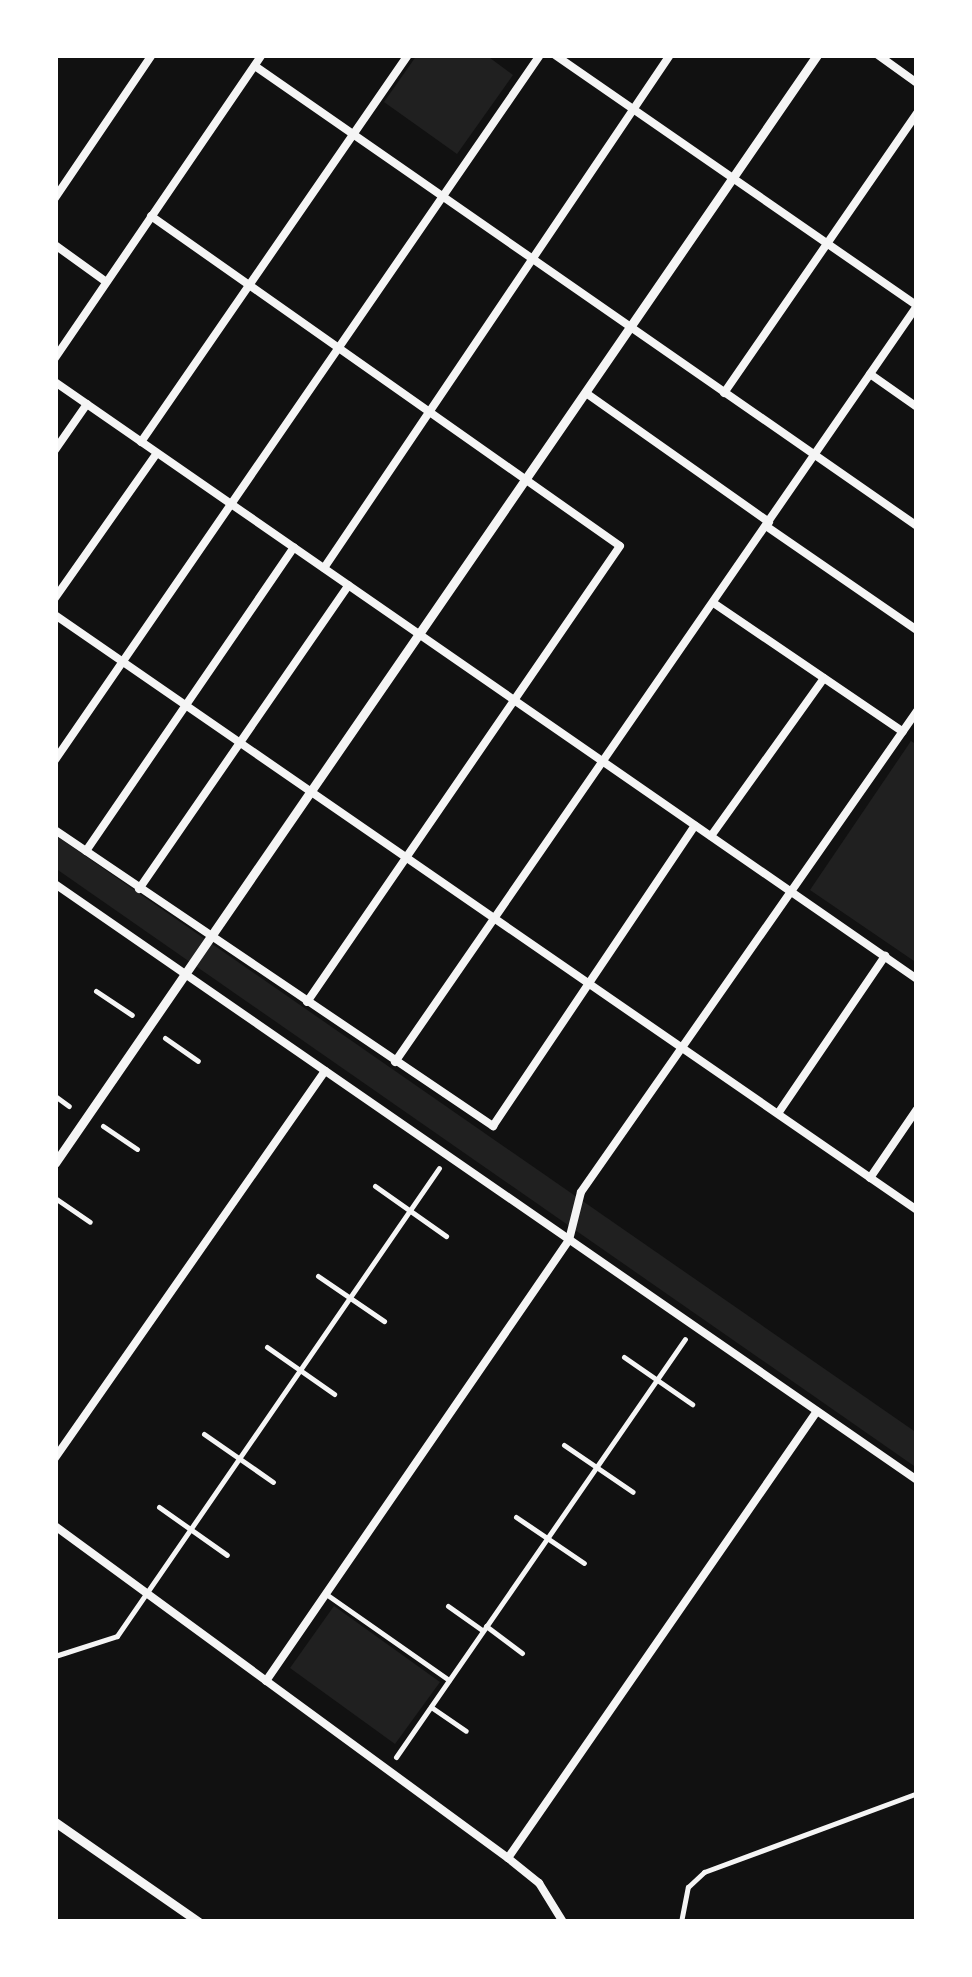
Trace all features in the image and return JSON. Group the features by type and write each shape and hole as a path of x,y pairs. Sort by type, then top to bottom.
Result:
{"street":[{"path":"55,198 152,55"},
{"path":"55,358 262,55"},
{"path":"142,442 408,55"},
{"path":"55,760 540,55"},
{"path":"396,1062 917,306 556,55"},
{"path":"324,568 670,55"},
{"path":"55,1164 817,55"},
{"path":"878,55 917,83"},
{"path":"255,66 917,526"},
{"path":"724,393 917,113"},
{"path":"151,216 620,546 307,1002"},
{"path":"55,245 106,281"},
{"path":"870,374 917,407"},
{"path":"55,382 917,979"},
{"path":"586,393 917,630"},
{"path":"55,450 87,404"},
{"path":"55,598 157,453"},
{"path":"86,851 294,547"},
{"path":"139,889 349,586"},
{"path":"715,604 903,732"},
{"path":"55,614 917,1210"},
{"path":"711,836 824,678"},
{"path":"266,1681 569,1240 582,1192 917,711"},
{"path":"55,830 493,1126 592,984 695,825"},
{"path":"55,884 917,1480"},
{"path":"778,1112 884,956"},
{"path":"96,991 132,1016"},
{"path":"165,1038 198,1061"},
{"path":"55,1458 324,1071"},
{"path":"55,1096 70,1106"},
{"path":"870,1178 917,1109"},
{"path":"103,1126 137,1149"},
{"path":"55,1656 118,1636 439,1168"},
{"path":"375,1186 446,1236"},
{"path":"55,1198 90,1222"},
{"path":"318,1276 384,1321"},
{"path":"396,1757 685,1338"},
{"path":"267,1347 334,1394"},
{"path":"624,1356 692,1404"},
{"path":"508,1858 817,1411"},
{"path":"204,1434 273,1482"},
{"path":"564,1445 633,1492"},
{"path":"158,1507 227,1555"},
{"path":"516,1517 584,1563"},
{"path":"55,1526 508,1858 539,1884 563,1922"},
{"path":"326,1594 449,1680"},
{"path":"448,1606 522,1652"},
{"path":"431,1706 466,1731"},
{"path":"671,1922 681,1922 688,1886 704,1872 917,1793"},
{"path":"55,1822 199,1922"}],"shaded area":[{"path":"417,55 486,55 513,75 457,154 384,102"},
{"path":"911,741 917,745 917,963 810,890"},
{"path":"55,835 917,1433 917,1468 55,868"},
{"path":"334,1606 440,1682 395,1744 290,1668"}]}
